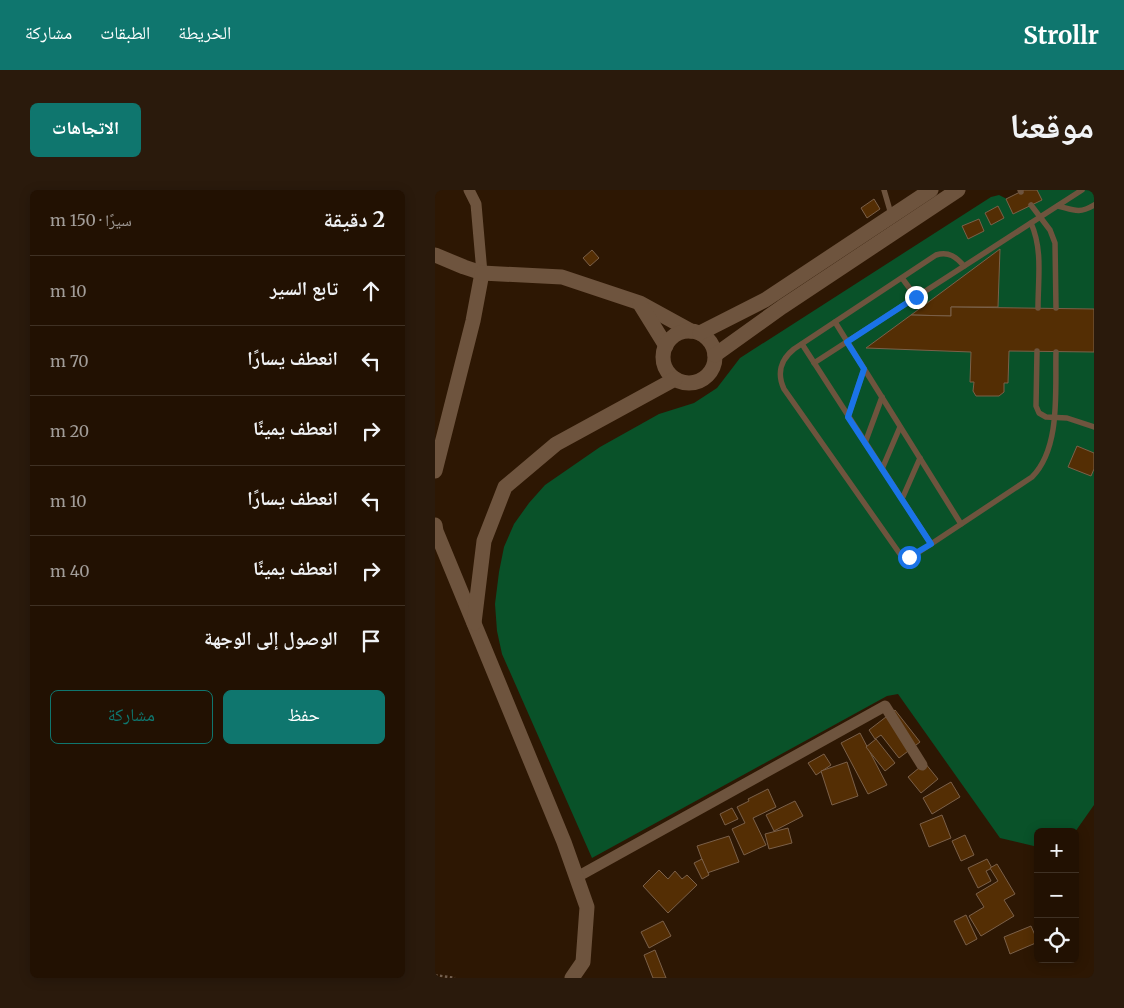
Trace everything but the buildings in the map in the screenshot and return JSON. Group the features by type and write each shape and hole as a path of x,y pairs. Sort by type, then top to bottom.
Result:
{"street":[{"path":"435,471 473,321 482,272 476,204 469,190"},
{"path":"435,255 482,272 562,277 640,303 696,332 707,338 713,346 715,354 711,371 706,378 691,384 682,383 675,379 668,374 665,366 663,358 666,346 674,335 683,332 696,332 765,300 931,190"},
{"path":"715,354 958,190"},
{"path":"640,303 666,346"},
{"path":"474,624 484,541 505,487 556,444 675,379"},
{"path":"435,525 577,877 587,907 583,962 572,978"},
{"path":"577,877 885,706 922,765"}],"lane":[{"path":"884,190 891,215 899,229"},
{"path":"814,363 1082,190"},
{"path":"1058,206 1079,211 1086,210 1094,205"},
{"path":"1031,206 1050,230 1055,243 1056,308"},
{"path":"1031,223 1039,253 1038,308"},
{"path":"963,266 955,257 941,253 936,255 789,353 781,363 780,376 784,389 901,554 909,557 913,556 1032,477 1039,470 1047,453 1055,417 1056,352"},
{"path":"902,278 916,297"},
{"path":"835,322 961,524"},
{"path":"802,344 931,544"},
{"path":"1037,351 1036,406 1042,415 1067,418 1094,427"},
{"path":"848,417 864,369"},
{"path":"865,443 882,397"},
{"path":"882,468 900,426"},
{"path":"902,499 920,458"}],"path":[{"path":"435,975 455,978"}],"green space":[{"path":"1025,190 1094,190 1094,805 1078,828 1034,828 1034,846 1000,838 898,694 887,696 592,858 502,654 497,631 495,604 504,547 514,524 545,485 600,447 659,414 694,403 717,388 740,358 991,197 999,195 1013,202"}],"route":[{"path":"909,557 931,544 848,417 864,369 847,342 916,297"}]}
